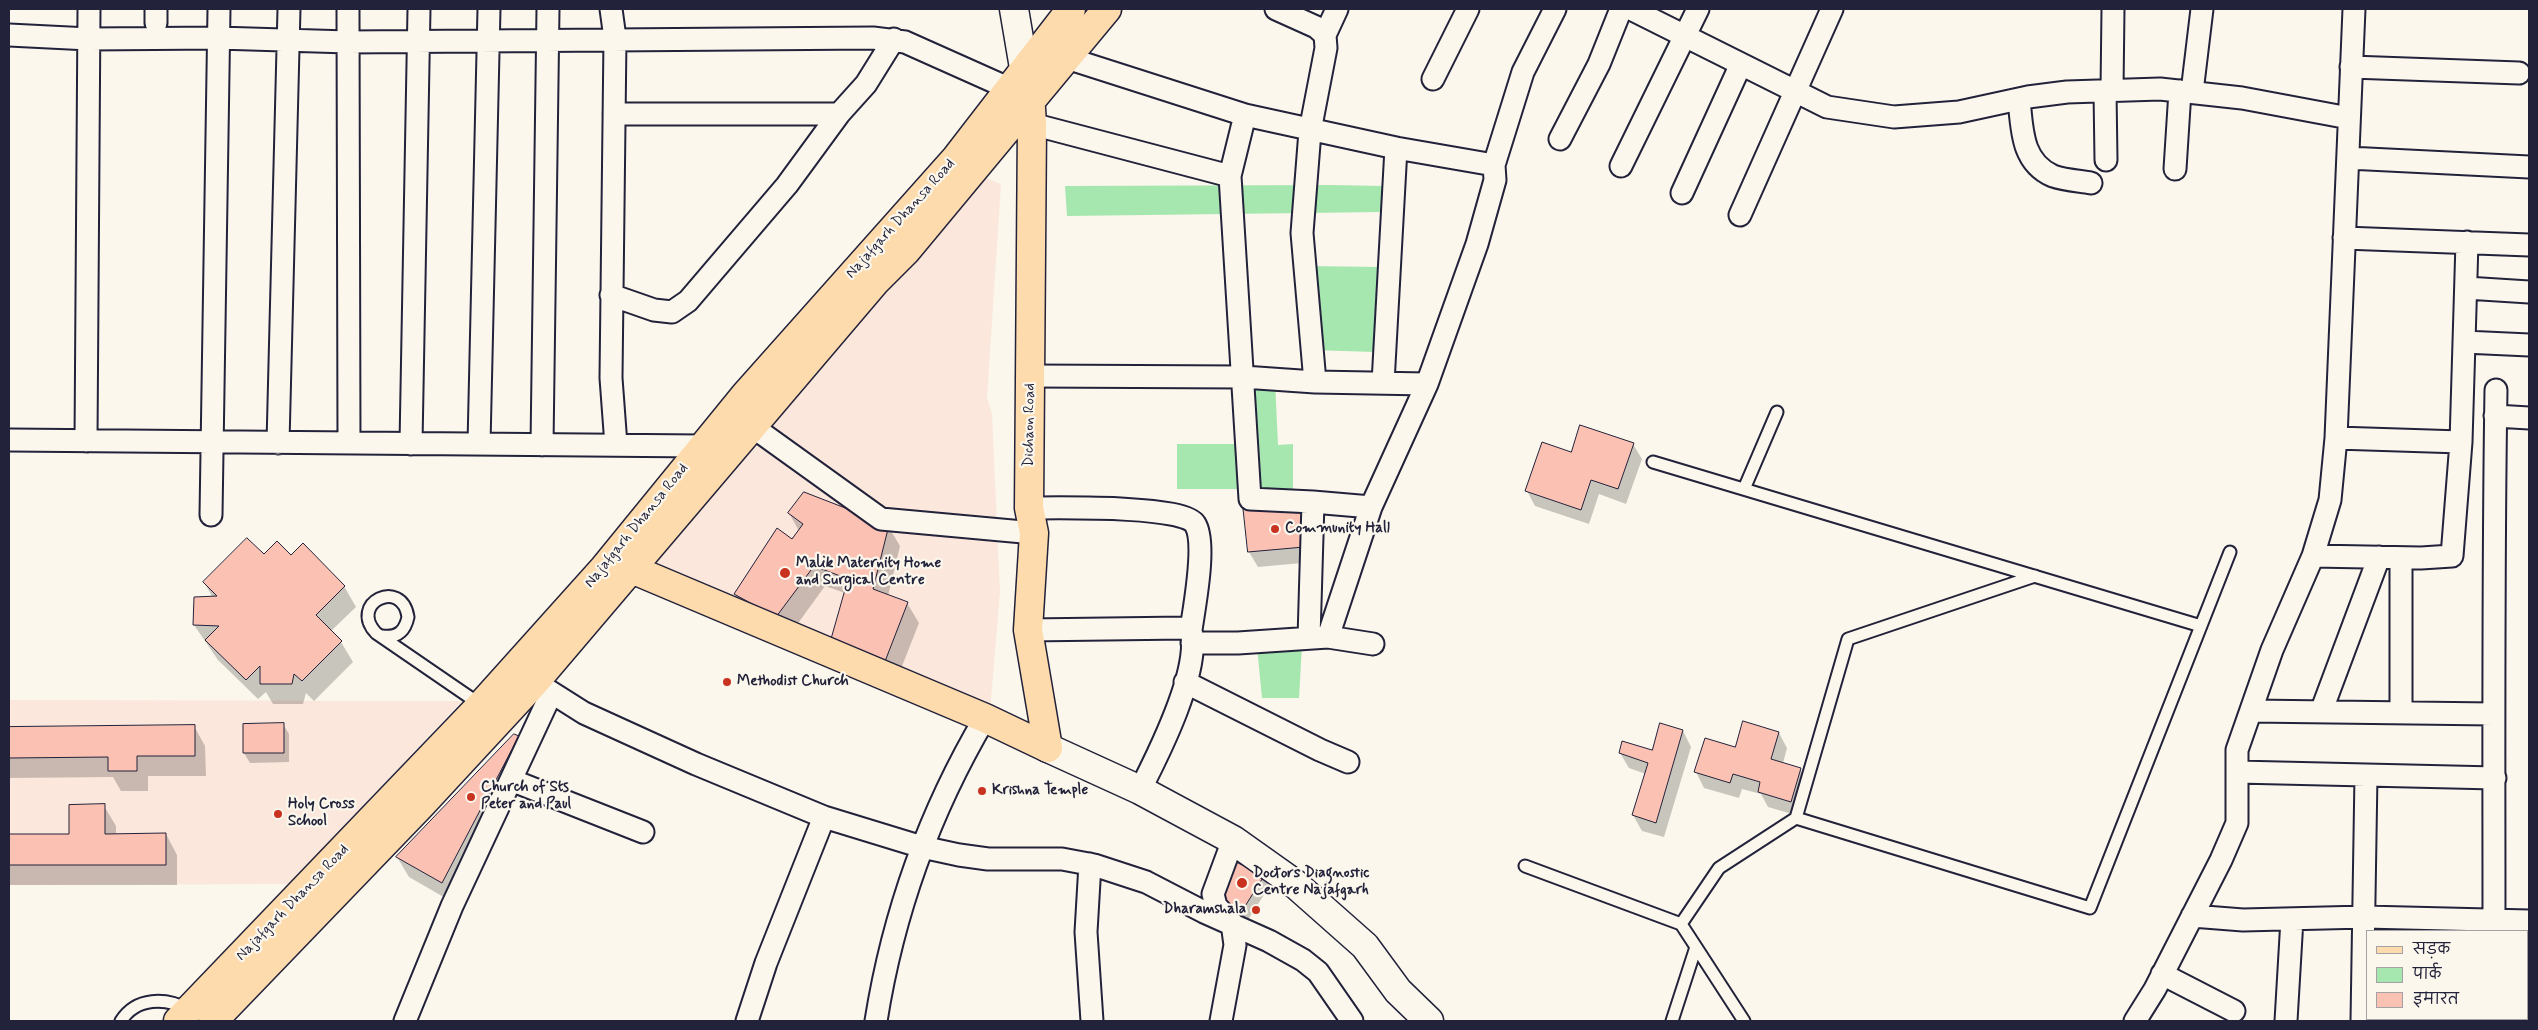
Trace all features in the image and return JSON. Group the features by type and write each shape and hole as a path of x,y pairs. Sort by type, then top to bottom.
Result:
{"main road":[{"name":"Dichaon Road","path":"1014,9 1024,95 1032,521 1028,630 1048,748"},
{"name":"Najafgarh Dhansa Road","path":"193,1017 481,705 621,565 702,446 852,272 956,158 1024,95 1071,9"},
{"path":"193,1017 422,804 543,688 621,565 753,427 876,281 906,251 1024,95 1067,58 1107,9"},
{"path":"621,565 985,718 1140,790 1233,840 1295,884 1365,946 1398,991 1429,1021"}],"street":[{"path":"86,441 89,9"},
{"path":"211,515 219,9"},
{"path":"278,443 289,9"},
{"path":"348,9 349,443"},
{"path":"411,444 419,9"},
{"path":"480,444 489,9"},
{"path":"542,445 548,9"},
{"path":"611,9 615,38 611,378 616,445"},
{"path":"1276,9 1316,27 1325,35"},
{"path":"1315,382 1302,233 1310,130 1326,48 1325,35 1337,9"},
{"path":"1433,79 1468,9"},
{"path":"1319,638 1371,507 1427,384 1478,244 1495,180 1494,165 1523,72 1555,9"},
{"path":"1560,139 1599,64 1621,9"},
{"path":"1631,9 1827,107 1894,117 1959,112 2020,99 2067,92 2108,90 2186,92 2242,98 2349,118"},
{"path":"1620,166 1698,9"},
{"path":"1740,215 1832,9"},
{"path":"2106,160 2113,9"},
{"path":"2175,169 2186,92 2202,9"},
{"path":"2135,1021 2192,916 2236,823 2237,750 2272,650 2313,556 2330,500 2336,438 2354,9"},
{"path":"9,35 89,39 218,38 348,42 615,38 894,39 905,42 1024,95 1230,176"},
{"path":"612,295 654,310 672,312 688,301 787,185 839,114 866,84 894,39"},
{"path":"1067,58 1245,115 1396,148 1487,162 1494,165"},
{"path":"1682,193 1741,64"},
{"path":"2351,67 2519,73"},
{"path":"2020,99 2023,140 2028,154 2037,166 2053,176 2091,183"},
{"path":"614,114 839,114"},
{"path":"1245,115 1230,176 1250,499 1371,507"},
{"path":"1383,384 1396,148"},
{"path":"2348,158 2529,166"},
{"path":"2344,238 2529,245"},
{"path":"2313,556 2449,558 2452,556 2462,442 2467,242"},
{"path":"2466,288 2529,292"},
{"path":"2464,342 2529,345"},
{"path":"1030,376 1243,377 1315,382 1427,384"},
{"path":"2494,926 2495,778 2493,714 2496,390"},
{"path":"2495,416 2529,418"},
{"path":"753,427 881,519 1032,521 1155,511 1189,517 1195,524 1198,532 1199,566 1185,682 1180,701 1140,790"},
{"path":"2336,438 2462,442"},
{"path":"9,440 702,446"},
{"path":"1312,502 1319,638"},
{"path":"2321,712 2379,558"},
{"path":"2401,558 2401,713"},
{"path":"1028,630 1185,628 1191,637 1238,643 1319,638 1374,644"},
{"path":"1185,682 1311,746 1348,762"},
{"path":"405,1021 452,906 511,780 543,688 584,713 824,817 922,847 988,859 1062,859 1090,864 1146,882 1277,946 1318,972 1352,1021"},
{"path":"2251,711 2493,714"},
{"path":"876,1021 887,955 922,847 960,760 985,718"},
{"path":"2236,772 2495,778"},
{"path":"2362,1021 2366,775"},
{"path":"511,780 643,832"},
{"path":"747,1021 766,963 824,817"},
{"path":"1221,1021 1234,951 1232,923 1216,906 1213,894 1233,840"},
{"path":"1090,864 1086,932 1092,1021"},
{"path":"2192,916 2243,920 2365,917 2494,926 2529,921"},
{"path":"2286,1021 2292,919"},
{"path":"2162,974 2234,1010"}],"lane":[{"path":"1744,490 1777,412"},
{"path":"1653,462 2201,626"},
{"path":"1796,818 2090,908 2230,552"},
{"path":"1681,924 1719,868 1796,818 1848,639 2035,576"},
{"path":"382,636 481,705"},
{"path":"1525,866 1681,924 1744,1021"},
{"path":"1672,1021 1696,948"},
{"path":"121,1021 127,1011 143,1003 159,1000 177,1003 193,1017"}],"shaded area":[{"path":"986,178 1001,184 987,398 992,414 1000,592 990,711 650,563"},
{"path":"9,700 462,701 289,884 9,885"}],"green space":[{"path":"1065,186 1385,186 1384,212 1067,216"},
{"path":"1307,266 1380,267 1375,352 1311,350"},
{"path":"1275,381 1278,445 1293,444 1293,495 1257,492 1250,382"},
{"path":"1177,444 1239,444 1239,489 1177,489"},
{"path":"1302,645 1299,698 1262,698 1257,647"}],"building":[{"path":"1580,425 1634,443 1618,489 1591,480 1581,510 1525,491 1542,442 1571,452"},
{"path":"804,492 889,525 873,589 908,602 884,664 829,646 848,579 814,566 776,617 734,594 777,528 792,539 803,524 788,513"},
{"name":"Community Hall","path":"1243,505 1306,510 1304,547 1248,552"},
{"path":"247,538 264,554 277,541 291,555 303,543 345,586 316,615 342,641 302,681 294,674 292,684 260,684 260,666 246,680 205,640 219,626 193,625 194,597 217,596 203,582"},
{"path":"1743,721 1779,732 1771,759 1801,768 1791,802 1758,792 1760,782 1733,774 1730,783 1694,772 1705,738 1735,747"},
{"path":"284,723 284,753 243,753 243,724"},
{"path":"1660,723 1683,730 1656,823 1632,815 1648,763 1619,753 1622,741 1652,750"},
{"path":"195,725 195,756 137,756 137,771 108,771 108,757 9,758 9,727"},
{"name":"Church of Sts Peter and Paul","path":"514,734 519,736 442,883 396,857"},
{"path":"105,804 105,834 166,833 166,865 9,865 9,834 69,834 69,805"},
{"path":"1230,859 1264,876 1237,919 1215,900"}],"place":[{"name":"Community Hall","path":"1275,529"},
{"name":"Malik Maternity Home and Surgical Centre","path":"785,573"},
{"name":"Methodist Church","path":"727,682"},
{"name":"Krishna Temple","path":"982,791"},
{"name":"Church of Sts Peter and Paul","path":"471,797"},
{"name":"Holy Cross School","path":"278,814"},
{"name":"Doctors Diagnostic Centre Najafgarh","path":"1242,883"},
{"name":"Dharamshala","path":"1256,910"}]}
